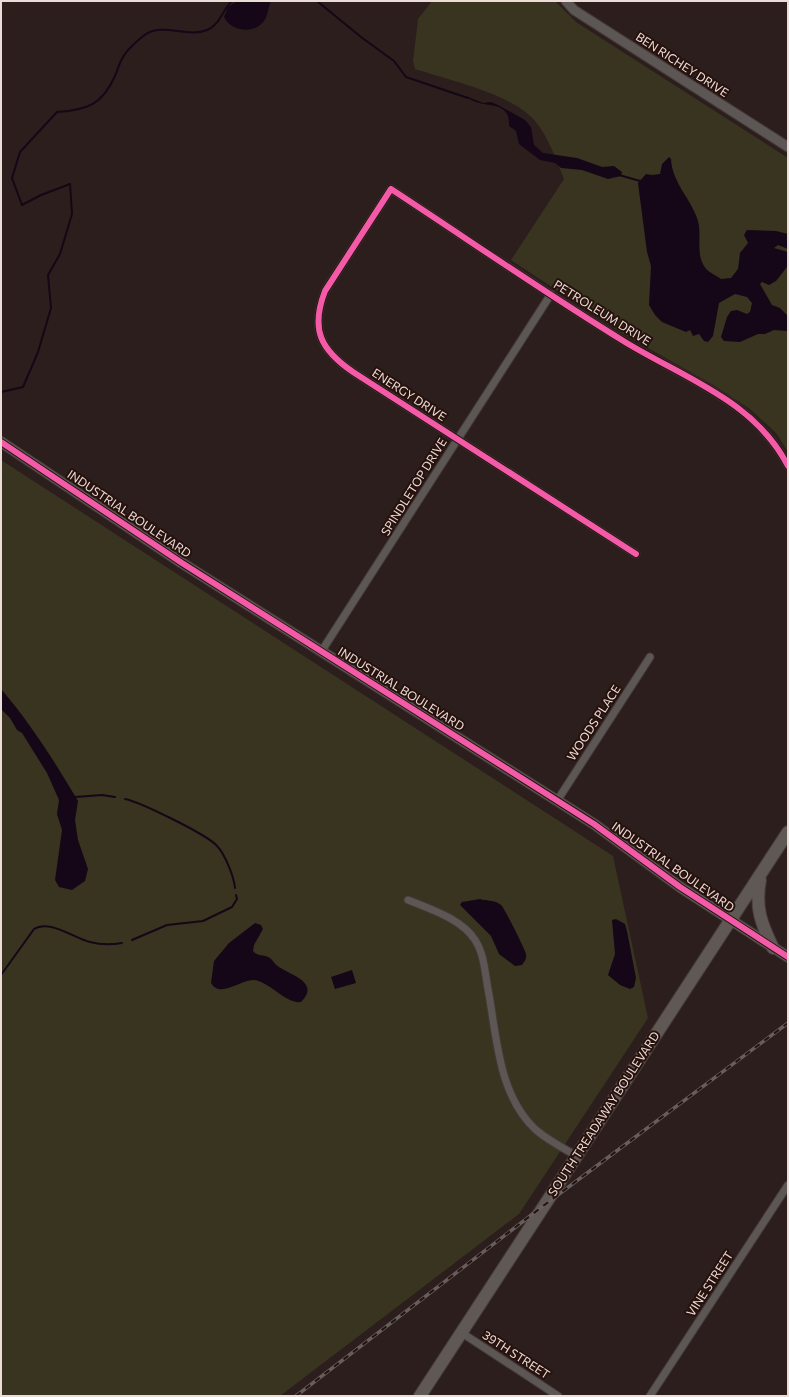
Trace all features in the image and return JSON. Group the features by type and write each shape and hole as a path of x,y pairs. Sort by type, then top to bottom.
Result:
{"main road":[{"name":"INDUSTRIAL BOULEVARD","path":"1,442 182,563 594,824 655,870 788,957"},
{"name":"SOUTH TREADAWAY BOULEVARD","path":"420,1396 788,832"},
{"path":"761,875 757,897 760,920 773,948"}],"street":[{"name":"BEN RICHEY DRIVE","path":"566,1 574,10 788,147"},
{"name":"PETROLEUM DRIVE","path":"391,189 625,342 732,403 753,419 780,450 788,466"},
{"name":"ENERGY DRIVE","path":"391,189 324,291 319,306 319,323 321,336 327,349 335,359 636,554"},
{"name":"SPINDLETOP DRIVE","path":"321,652 551,294"},
{"name":"WOODS PLACE","path":"557,801 650,657"},
{"path":"408,900 459,925 475,940 481,952 504,1074 513,1098 525,1117 536,1129 551,1141 577,1156"},
{"name":"VINE STREET","path":"650,1396 788,1185"},
{"name":"39TH STREET","path":"462,1333 558,1396"}],"shaded area":[{"path":"237,1 271,1 266,17 260,25 249,30 242,30 231,26 224,17 228,7"},
{"path":"432,1 555,1 576,22 788,158 788,452 776,433 750,409 713,385 620,332 511,260 564,179 552,149 540,128 525,111 512,103 479,89 415,69 413,61 418,19"},
{"path":"466,96 483,103 491,102 525,120 531,127 534,145 543,153 577,158 602,167 614,166 622,172 621,176 608,179 582,170 561,168 555,163 540,160 519,144 516,131 509,126 508,117 505,111 494,106 479,103"},
{"path":"669,157 671,159 674,175 697,218 699,224 699,248 701,260 707,270 721,279 731,278 738,269 740,253 748,243 744,235 747,230 776,231 788,234 788,249 778,245 774,248 788,252 787,267 776,281 769,285 762,282 760,284 772,305 780,308 788,316 788,331 774,330 765,334 758,334 740,342 724,341 721,337 727,317 731,311 737,310 747,314 750,312 752,303 747,297 735,294 719,303 713,336 708,342 704,341 699,334 693,336 690,330 686,332 662,322 655,315 649,305 651,266 647,252 638,183 646,174 660,174 662,164"},
{"path":"1,460 613,856 648,1018 519,1214 280,1396 1,1396"},
{"path":"1,689 42,744 78,801 75,820 78,840 88,869 85,881 72,890 59,887 55,880 62,830 57,814 59,800 47,773 22,733 17,730 10,718 1,709"},
{"path":"480,899 497,902 503,908 515,929 526,954 522,965 515,966 499,954 491,936 460,905 462,902"},
{"path":"616,919 625,924 627,931 636,978 634,987 630,989 620,985 608,975 615,954 612,920"},
{"path":"255,923 261,925 263,929 254,945 253,951 257,954 270,958 278,966 297,977 306,985 308,990 301,1002 290,1000 266,985 254,980 249,980 225,989 215,987 211,983 214,961 229,943"},
{"path":"352,970 356,983 335,989 331,977"}],"waterway":[{"path":"1,392 23,387 38,352 51,308 48,275 60,254 72,214 70,184 41,195 22,205 12,178 20,152 57,112 77,110 99,100 110,86 123,56 149,32 157,30 191,32 207,30 215,25 232,1"},
{"path":"317,1 361,37 394,61 406,77 468,98"},
{"path":"619,175 640,181"},
{"path":"75,797 102,795 115,797"},
{"path":"125,799 133,801 173,820 201,834 211,841 217,846 226,860 235,888"},
{"path":"132,940 167,925 203,921 232,907 237,899 236,895"},
{"path":"1,975 34,929 40,927 47,926 62,930 94,943 122,943"}],"railway":[{"path":"296,1396 543,1206 788,1023"}],"cycle path":[{"path":"636,554 353,372 333,356 326,347 321,338 319,328 319,317 325,291 391,189 536,286 625,342 716,393 757,424 774,443 788,466"},
{"path":"1,442 182,563 594,824 680,887 788,957"}]}
